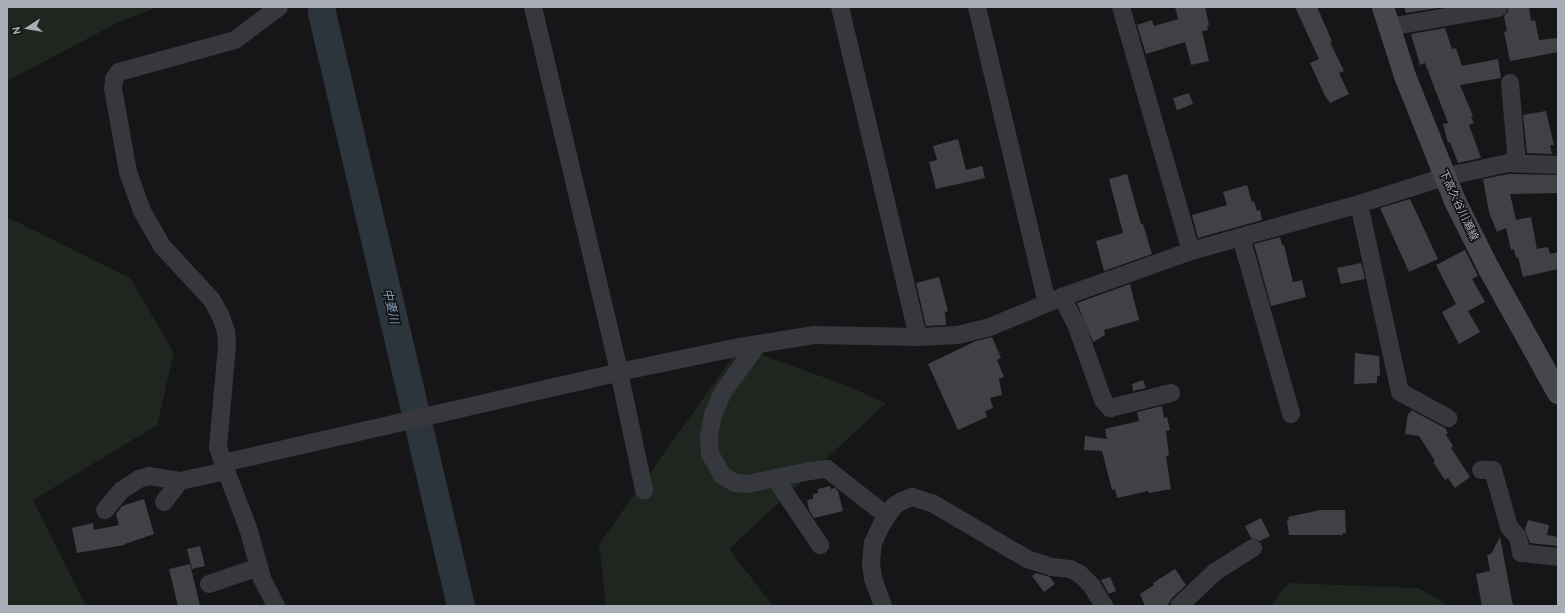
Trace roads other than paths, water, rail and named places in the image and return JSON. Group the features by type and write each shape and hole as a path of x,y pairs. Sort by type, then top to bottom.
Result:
{"main road":[{"name":"下高久谷川瀬線","path":"1386,17 1405,76 1444,177 1489,269 1558,393"}],"street":[{"path":"276,606 259,567 248,528 224,467 218,447 227,346 226,332 221,317 212,300 162,246 142,211 128,172 113,89 114,79 119,72 235,40 279,7"},
{"path":"533,7 644,490"},
{"path":"840,7 918,337"},
{"path":"977,7 1054,300 1076,324 1104,400 1110,408 1171,393"},
{"path":"1121,7 1191,251"},
{"path":"1386,17 1498,8"},
{"path":"1510,83 1517,163"},
{"path":"105,510 122,490 138,479 149,476 180,480 224,467 417,418 618,372 758,344 814,335 918,337 958,335 990,327 1054,300 1191,251 1359,204 1444,177 1508,163 1558,165"},
{"path":"1359,204 1400,392 1448,418"},
{"path":"1241,237 1291,414"},
{"path":"758,344 723,392 713,414 709,437 710,454 722,476 735,483 747,484 827,469 887,516"},
{"path":"1481,470 1493,470 1509,527 1518,537 1521,552 1558,557"},
{"path":"775,478 820,545"},
{"path":"164,502 180,480"},
{"path":"883,606 873,578 871,564 873,543 894,506 912,497 932,503 1027,559 1052,567 1070,569 1080,574 1091,585 1104,606"},
{"path":"1179,606 1215,572 1253,548"},
{"path":"209,584 259,567"}],"waterway":[{"name":"中妻川","path":"322,7 322,13 461,606"}]}
